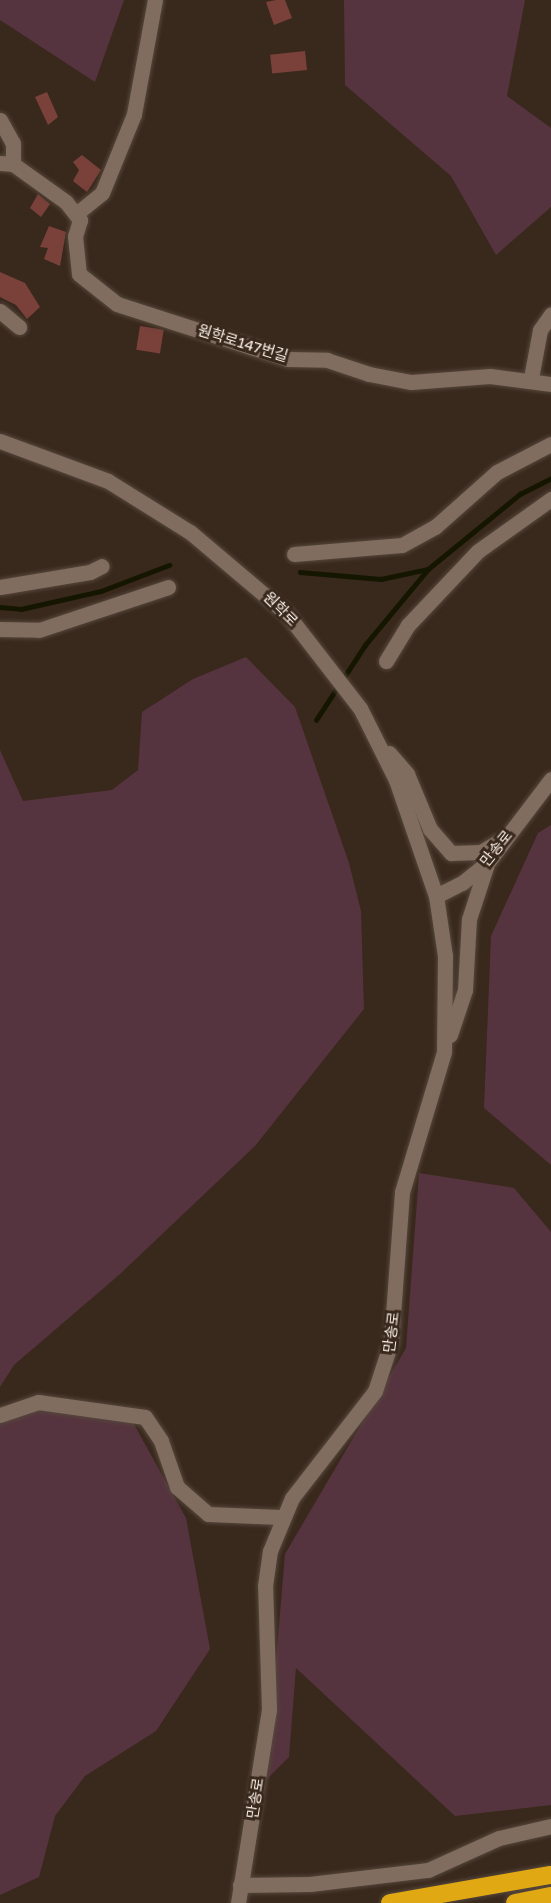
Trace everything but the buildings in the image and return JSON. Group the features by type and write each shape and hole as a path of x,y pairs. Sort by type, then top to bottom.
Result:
{"highway":[{"path":"495,1884 551,1870"},
{"path":"390,1903 551,1875"},
{"path":"515,1903 551,1896"}],"street":[{"path":"0,120 13,142 7,164 40,180 76,214 102,193 134,114 155,0"},
{"name":"원학로147번길","path":"76,214 80,220 75,236 79,274 117,304 288,359 327,360 411,382 490,376 531,378 551,384"},
{"path":"0,311 19,327"},
{"path":"531,378 540,330 551,314"},
{"name":"원학로","path":"0,441 108,481 190,532 261,589 318,648 360,708 396,780 436,896"},
{"path":"294,554 402,545 435,527 497,472 551,444"},
{"path":"386,661 408,624 477,551 551,499"},
{"path":"0,587 102,566"},
{"path":"0,630 39,630 168,587"},
{"path":"373,733 407,774 430,829 451,853 481,852 507,836"},
{"name":"만송로","path":"238,1903 269,1710 265,1586 280,1517 360,1415 387,1364 402,1192 444,1052 446,956 436,896 462,883 488,862 551,779"},
{"path":"444,1052 462,999 469,919 488,862"},
{"path":"0,1415 38,1402 145,1417 161,1441 177,1487 208,1514 280,1517"},
{"path":"240,1886 310,1884 429,1870 499,1838 551,1826"}],"shaded area":[{"path":"0,0 124,0 95,82 0,20"},
{"path":"344,0 525,0 507,96 551,128 551,207 496,255 451,176 345,85"},
{"path":"246,657 295,707 349,863 361,911 364,1009 255,1146 119,1275 14,1365 0,1387 0,750 23,801 112,790 138,770 142,712 193,679"},
{"path":"551,825 551,1165 484,1108 491,936 538,833"},
{"path":"419,1173 514,1188 551,1232 551,1805 455,1816 296,1668 289,1757 266,1780 285,1554 406,1348"},
{"path":"125,1408 186,1518 210,1649 156,1731 85,1776 55,1816 39,1877 0,1895 0,1422 16,1409"}],"waterway":[{"path":"300,572 381,579 428,569 520,494 551,478"},
{"path":"0,607 21,609 101,591 169,565"},
{"path":"316,720 365,645 428,569"}]}
